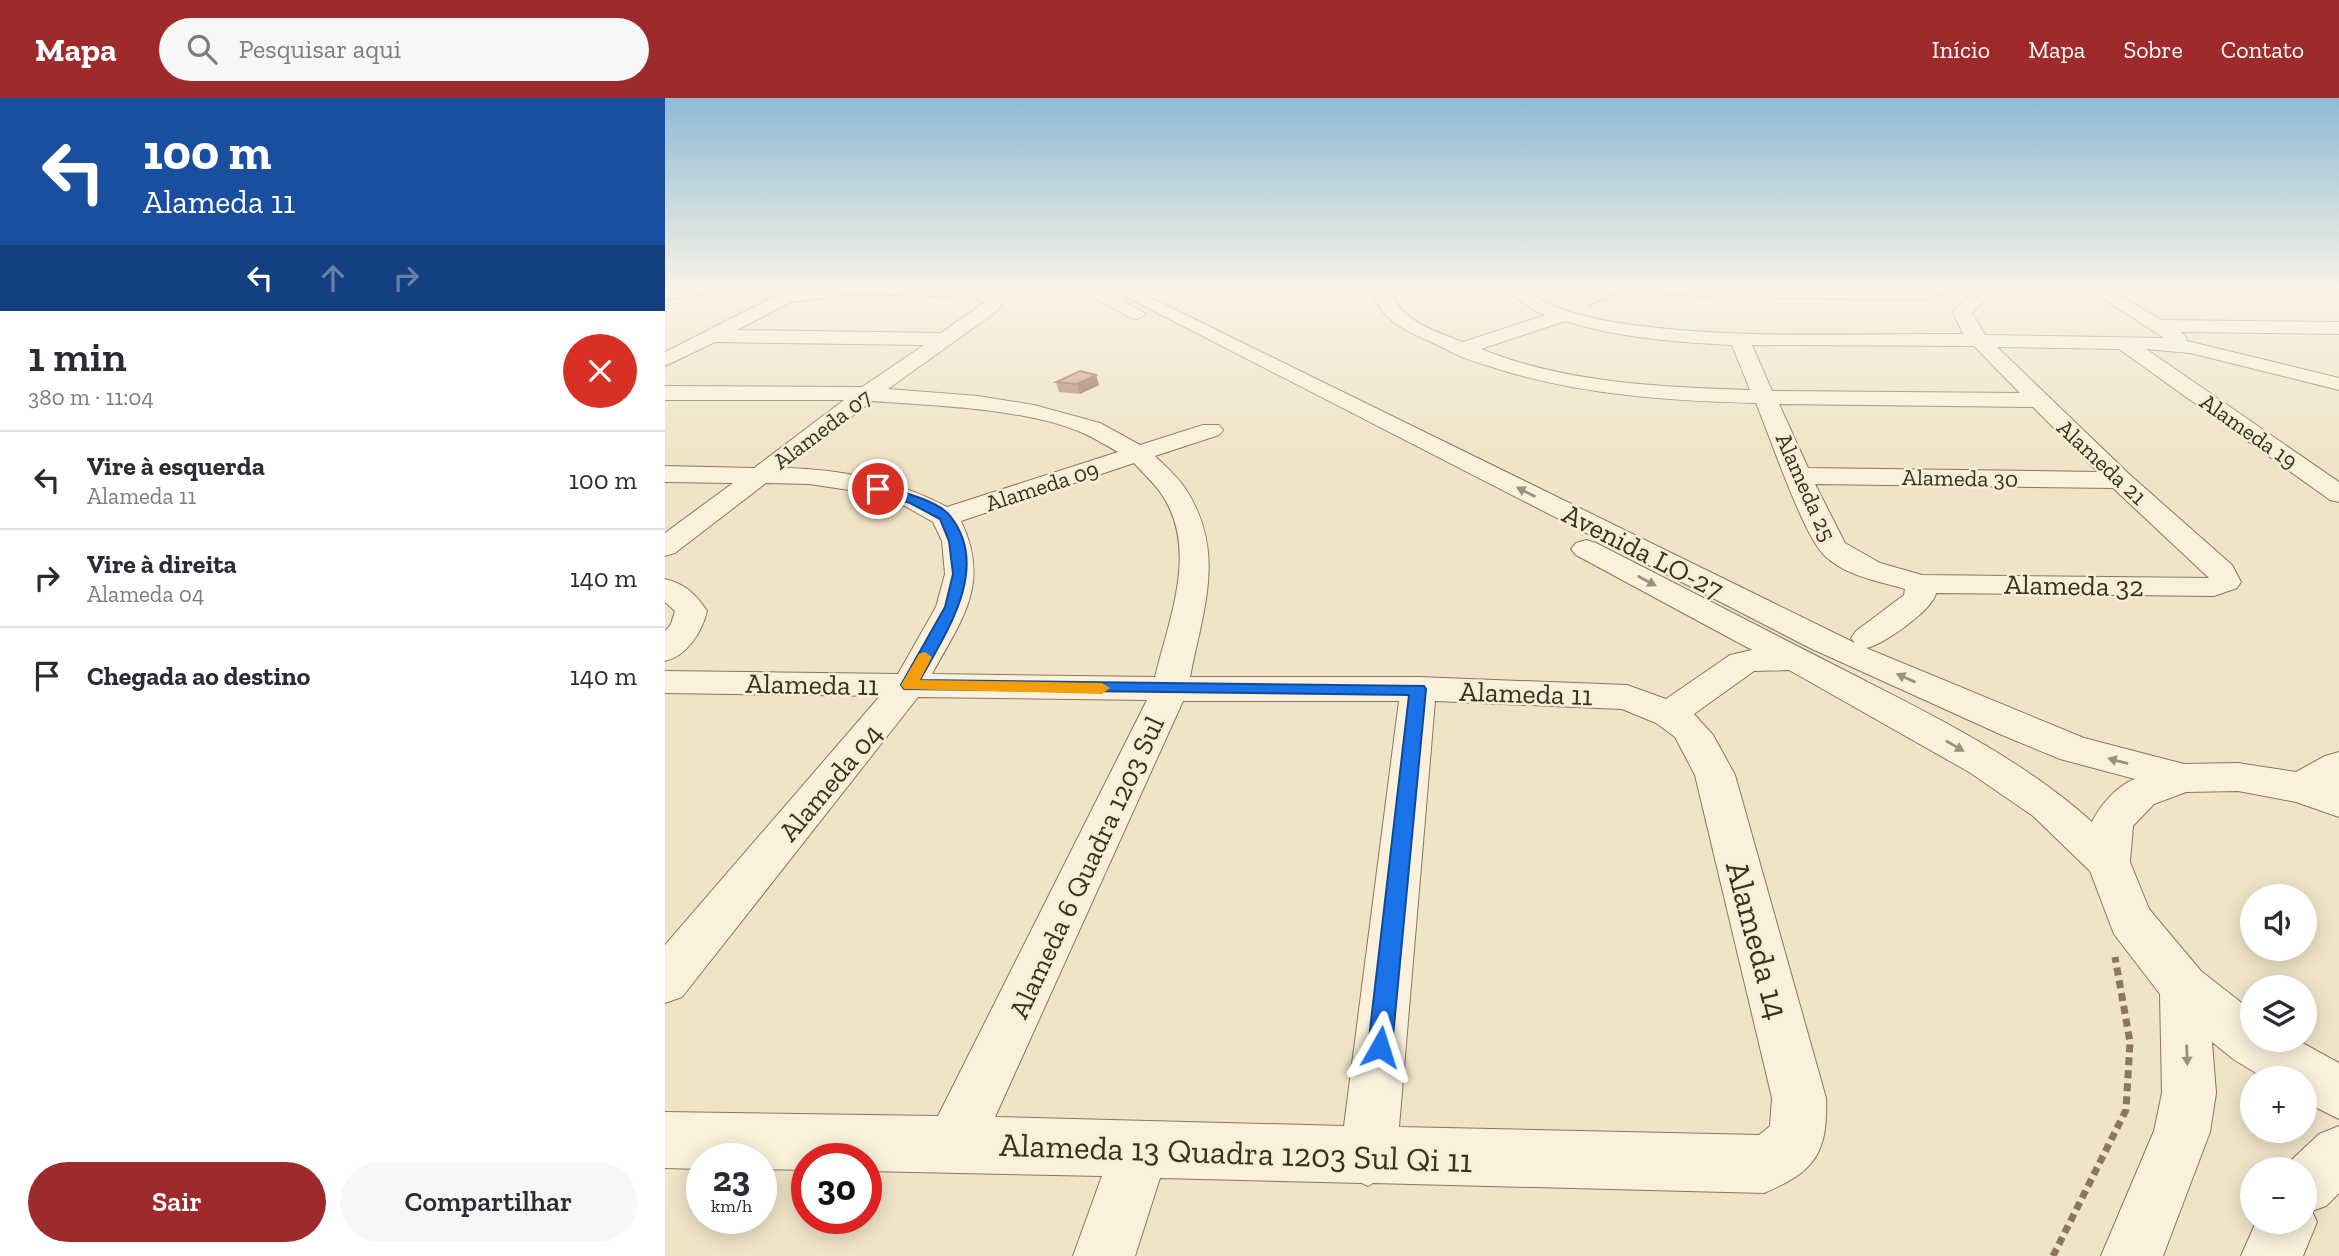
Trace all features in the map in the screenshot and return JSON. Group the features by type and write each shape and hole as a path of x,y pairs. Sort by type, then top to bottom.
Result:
{"street":[{"path":"665,360 698,342"},
{"name":"Alameda 07","path":"665,547 867,394 944,342"},
{"name":"Avenida LO-27","path":"1190,342 1888,708 2027,790 2108,862"},
{"name":"Avenida LO-27","path":"1226,342 1771,615 1783,606 1797,603 1860,646"},
{"path":"1442,342 1497,363 1555,377 1647,392 1767,397 2037,400"},
{"path":"1459,350 1483,342"},
{"name":"Alameda 25","path":"1740,342 1834,548 1849,561 1920,584"},
{"name":"Alameda 21","path":"1981,342 2120,480 2221,571 2225,582"},
{"path":"2078,342 2190,347 2228,356 2309,366 2339,382"},
{"path":"2181,342 2190,347"},
{"name":"Alameda 19","path":"2124,343 2339,494"},
{"name":"Alameda 6 Quadra 1203 Sul","path":"665,393 867,394 978,403 1034,412 1092,428 1140,455 1173,490 1190,526 1196,568 1170,690 955,1143"},
{"name":"Alameda 09","path":"945,517 1211,430"},
{"path":"665,474 809,476 859,484 914,500 945,517"},
{"name":"Alameda 30","path":"1800,476 2120,480"},
{"name":"Alameda 04","path":"665,981 909,685 952,607 960,574 956,541 945,517"},
{"name":"Alameda 32","path":"1920,584 2214,587 2225,582"},
{"path":"1920,584 1920,598 1860,646 2015,726 2074,749 2184,778 2238,777 2301,788 2339,802"},
{"path":"665,588 684,600 691,611 687,626 665,651"},
{"path":"1684,729 1742,663 1765,659 1797,659"},
{"name":"Alameda 11","path":"665,682 1170,690 1418,689 1627,697 1684,729"},
{"path":"1368,1157 1418,689"},
{"name":"Alameda 14","path":"1684,729 1715,775 1799,1098 1797,1139"},
{"path":"2301,788 2339,766"},
{"path":"2184,778 2140,793 2113,821 2108,862 2130,920 2184,987 2252,1042 2339,1092"},
{"path":"2132,1256 2182,1132 2189,1093 2184,987"},
{"name":"Alameda 13 Quadra 1203 Sul Qi 11","path":"665,1140 955,1143 1368,1157 1764,1164 1784,1154 1797,1139"},
{"path":"1104,1256 1140,1150"},
{"path":"2317,1174 2339,1154"},
{"path":"2272,1256 2282,1234"}],"path":[{"path":"2053,1256 2126,1110 2130,1042 2114,948"}],"building":[{"path":"1080,371 1096,375 1077,384 1056,382"}],"slow traffic":[{"path":"925,657 909,685 1102,688"}],"route":[{"path":"878,489 914,500 945,517 956,541 960,574 952,607 909,685 1170,690 1418,689 1380,1047"}]}
